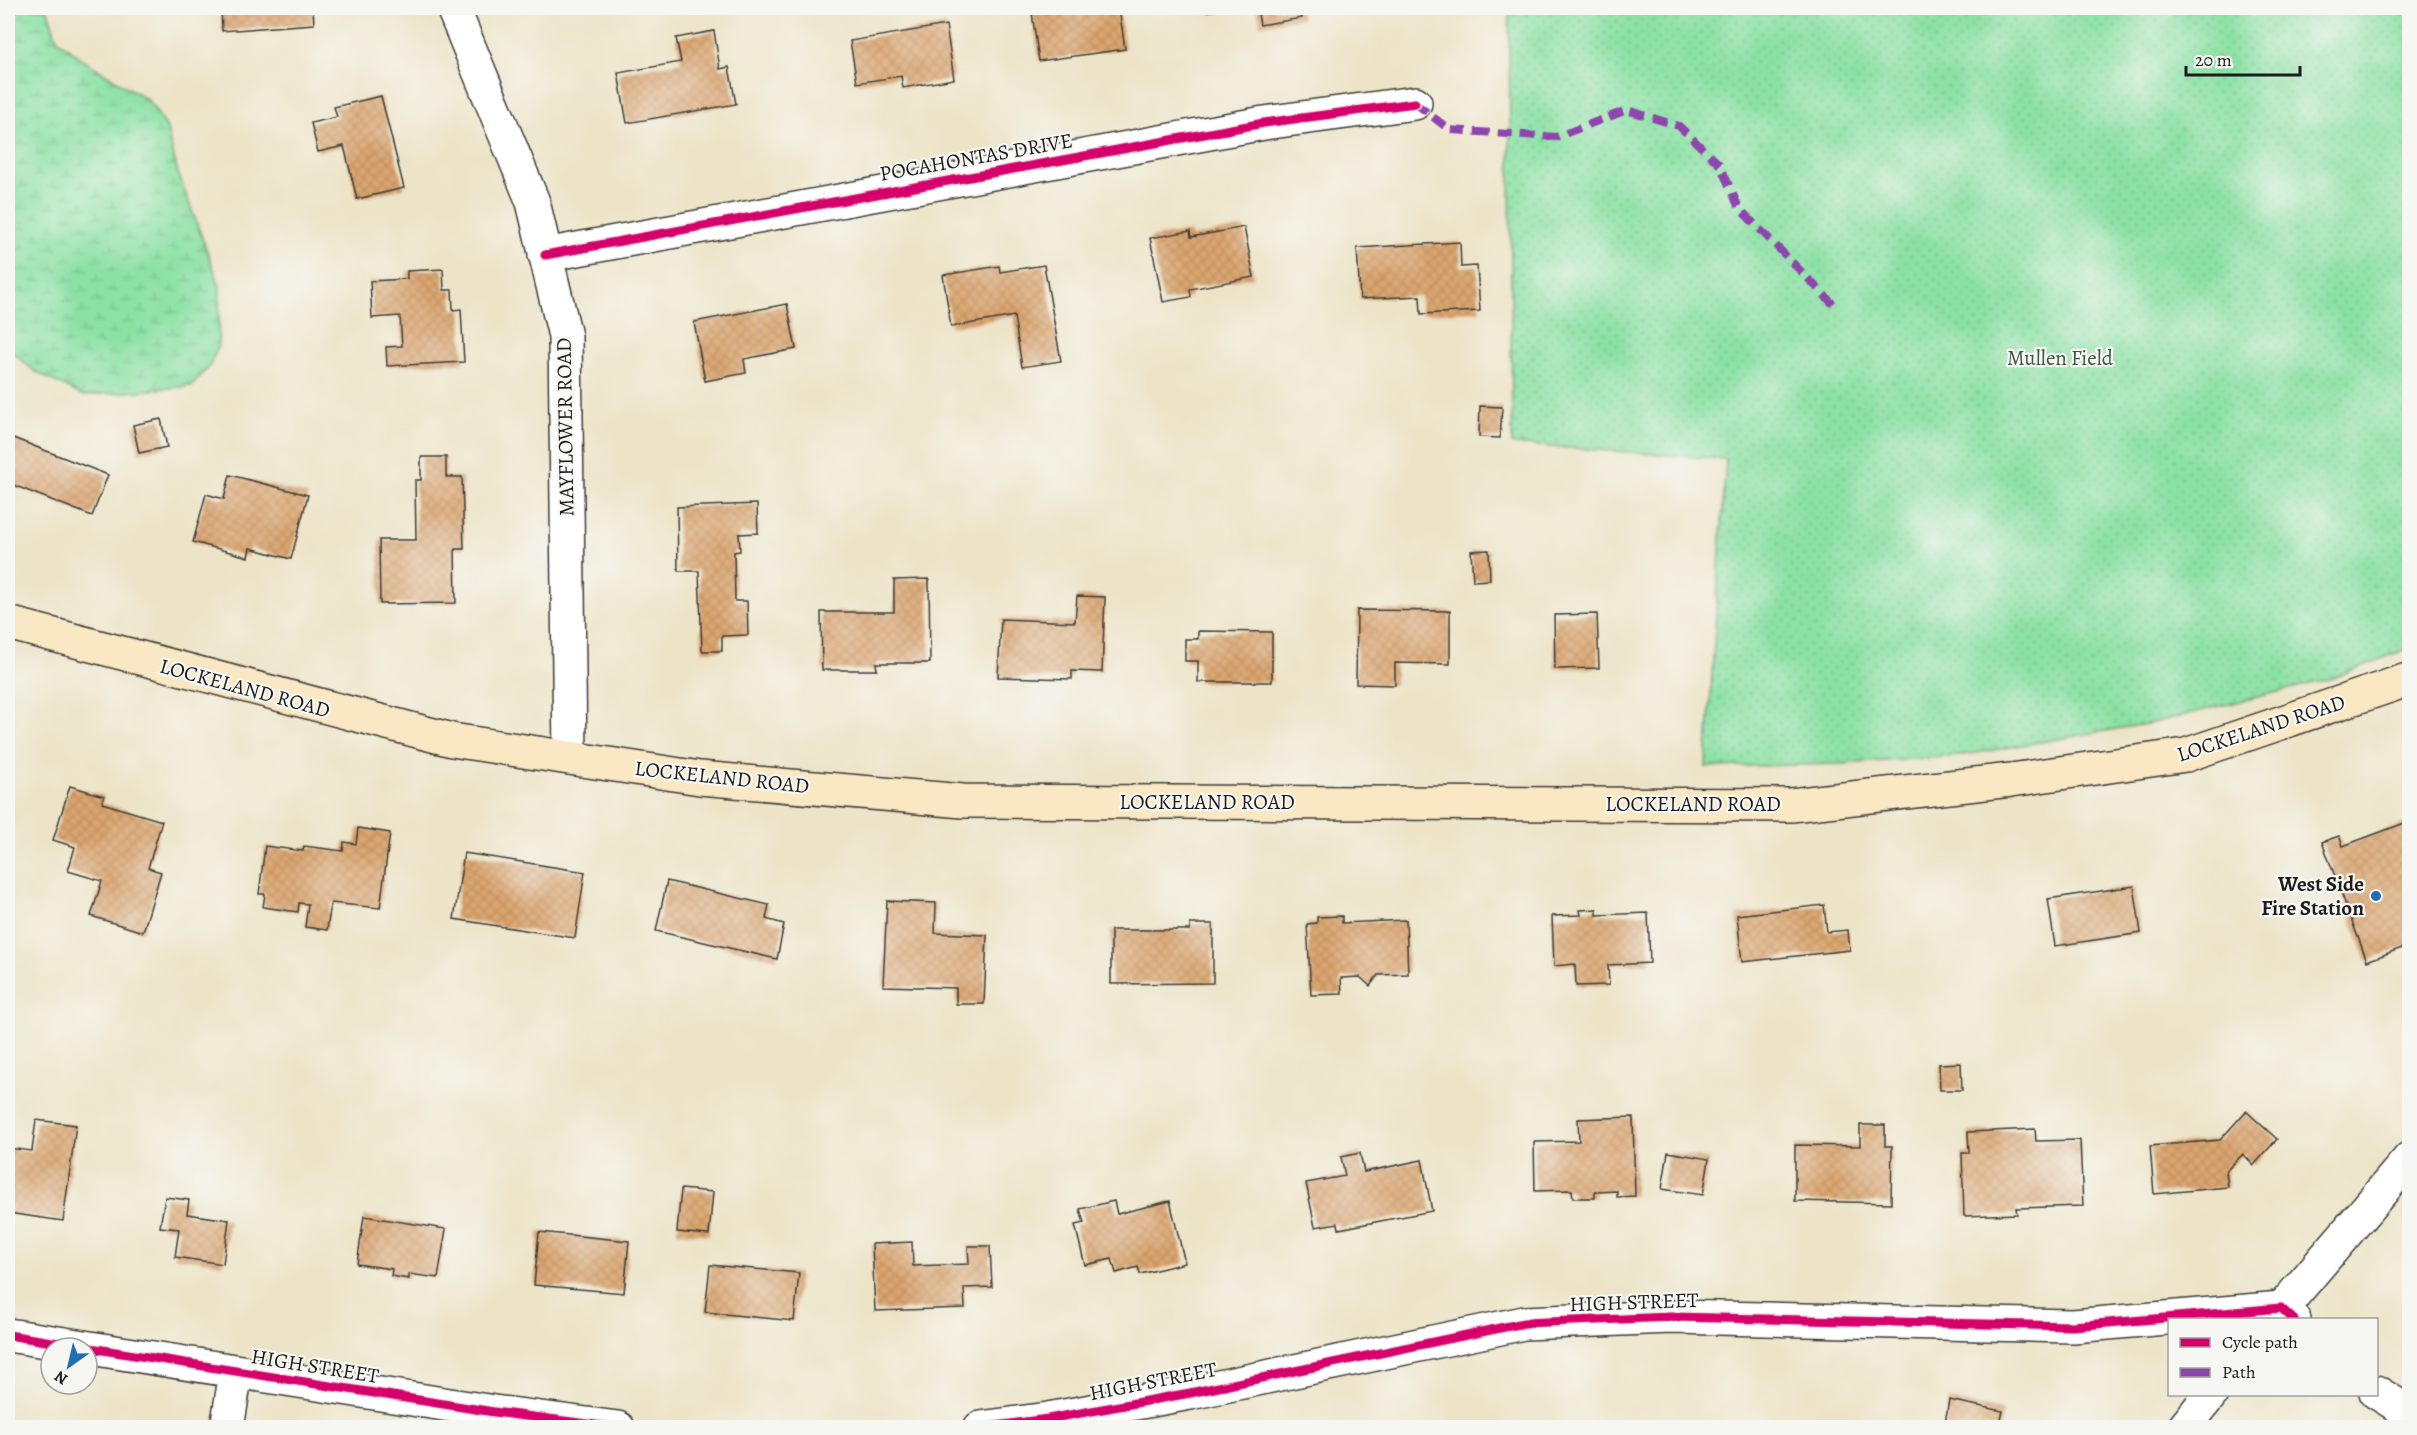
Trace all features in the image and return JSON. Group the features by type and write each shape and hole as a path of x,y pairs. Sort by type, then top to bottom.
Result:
{"main road":[{"name":"LOCKELAND ROAD","path":"8,623 452,740 700,778 963,801 1791,805 2011,780 2186,755 2409,679"}],"street":[{"name":"MAYFLOWER ROAD","path":"453,8 533,202 565,336 570,758"},
{"name":"POCAHONTAS DRIVE","path":"545,255 1264,123 1415,103"},
{"path":"2282,1316 2409,1158"},
{"name":"HIGH STREET","path":"2240,1318 2282,1316"},
{"name":"HIGH STREET","path":"980,1428 1048,1419 1178,1395 1524,1323 1671,1317 2073,1326 2168,1321"},
{"name":"HIGH STREET","path":"8,1335 494,1412 618,1428"},
{"path":"227,1428 236,1372"},
{"path":"2378,1393 2409,1413"},
{"path":"2184,1428 2210,1396"}],"green space":[{"path":"8,8 47,8 57,39 83,60 148,100 166,126 178,173 220,286 218,347 209,367 191,386 83,396 34,371 8,348"},
{"name":"Mullen Field","path":"1509,8 2409,8 2409,648 2330,679 2152,723 1958,756 1842,764 1706,767 1726,459 1512,444"}],"building":[{"path":"221,8 313,8 314,24 222,31"},
{"path":"1069,8 1119,8 1125,49 1039,61 1032,13"},
{"path":"1205,8 1225,8 1225,9 1205,12"},
{"path":"1257,8 1300,8 1302,18 1260,25"},
{"path":"946,25 954,79 903,88 901,76 857,83 850,41"},
{"path":"714,31 720,69 729,67 736,104 627,123 618,73 681,62 676,38"},
{"path":"381,96 404,188 357,199 344,146 318,152 311,123 337,117 334,107"},
{"path":"1244,227 1254,277 1190,289 1191,297 1163,302 1150,238 1190,231 1191,237"},
{"path":"1460,242 1461,267 1477,266 1480,311 1421,314 1420,296 1360,299 1357,248"},
{"path":"1044,265 1061,361 1022,367 1014,316 951,327 943,275 999,266 1000,272"},
{"path":"443,269 444,290 452,290 453,310 461,309 464,362 387,366 386,347 402,346 400,316 372,318 370,281 407,279 407,271"},
{"path":"787,304 796,349 744,359 746,373 705,381 694,322"},
{"path":"1480,406 1502,407 1500,438 1479,437"},
{"path":"161,419 167,447 139,453 133,425"},
{"path":"8,436 108,475 92,516 8,483"},
{"path":"421,457 446,457 446,477 462,477 464,549 455,549 456,603 380,604 379,540 416,540 415,480 421,480"},
{"path":"230,475 308,495 291,559 250,548 248,557 193,542 206,494 224,499"},
{"path":"757,504 758,533 739,534 740,551 734,552 735,601 747,601 748,635 722,636 722,651 702,651 699,571 678,571 677,507"},
{"path":"1489,550 1490,580 1473,581 1471,551"},
{"path":"929,579 930,663 876,663 877,670 822,670 821,612 894,612 894,580"},
{"path":"1077,596 1105,597 1102,672 1072,671 1072,679 998,677 1001,619 1075,622"},
{"path":"1357,610 1450,611 1450,664 1395,663 1395,685 1356,684"},
{"path":"1597,614 1599,668 1555,669 1554,615"},
{"path":"1198,631 1272,632 1272,682 1198,682 1198,661 1185,661 1185,639 1198,639"},
{"path":"70,786 104,796 102,803 162,821 148,868 161,872 143,932 91,916 102,881 68,871 75,847 53,840"},
{"name":"West Side Fire Station","path":"2410,821 2410,945 2367,961 2322,842 2339,836 2343,846"},
{"path":"358,828 390,833 380,908 331,903 327,930 305,927 308,904 299,903 298,912 263,907 265,894 259,894 265,846 303,851 304,846 343,851 344,842 356,844"},
{"path":"464,853 585,872 575,938 454,919"},
{"path":"667,881 769,905 766,919 784,924 777,959 656,931"},
{"path":"2134,886 2141,933 2055,946 2048,899"},
{"path":"887,901 936,903 935,933 987,935 984,1004 956,1004 956,988 883,986"},
{"path":"1824,905 1827,932 1848,930 1850,950 1742,962 1737,915"},
{"path":"1597,909 1597,915 1648,913 1650,963 1608,965 1609,985 1576,986 1575,964 1554,966 1552,916 1581,915 1580,910"},
{"path":"1342,916 1342,923 1406,920 1408,974 1378,975 1370,986 1360,977 1341,978 1342,994 1311,995 1307,924 1317,923 1317,917"},
{"path":"1190,924 1213,924 1213,983 1111,984 1111,930 1190,930"},
{"path":"1961,1063 1962,1090 1940,1090 1939,1064"},
{"path":"2246,1111 2277,1139 2254,1165 2243,1154 2226,1171 2228,1187 2154,1194 2150,1146 2220,1140"},
{"path":"1633,1117 1635,1196 1617,1197 1617,1191 1595,1192 1595,1198 1573,1198 1572,1190 1535,1191 1534,1142 1579,1141 1578,1119"},
{"path":"36,1120 76,1125 63,1221 8,1213 8,1148 32,1151"},
{"path":"1860,1125 1885,1125 1885,1146 1892,1146 1891,1203 1795,1201 1795,1145 1860,1146"},
{"path":"2035,1129 2036,1141 2080,1140 2083,1206 2016,1208 2017,1214 1964,1216 1962,1153 1969,1153 1968,1132"},
{"path":"1668,1152 1709,1159 1703,1195 1662,1189"},
{"path":"1360,1153 1364,1172 1422,1160 1432,1211 1339,1229 1338,1223 1315,1227 1306,1183 1345,1176 1341,1157"},
{"path":"681,1189 713,1192 709,1235 677,1232"},
{"path":"165,1197 189,1200 187,1214 229,1220 223,1264 175,1257 179,1229 160,1227"},
{"path":"1114,1201 1117,1214 1170,1201 1185,1263 1140,1274 1138,1267 1116,1273 1112,1259 1085,1265 1075,1225 1084,1223 1080,1209"},
{"path":"364,1216 446,1229 438,1278 409,1274 409,1279 391,1276 392,1269 357,1264"},
{"path":"539,1232 629,1241 624,1293 534,1285"},
{"path":"912,1242 913,1266 969,1264 968,1246 990,1246 992,1287 964,1288 965,1308 875,1311 872,1244"},
{"path":"710,1265 799,1273 794,1321 705,1312"},
{"path":"1949,1400 2003,1411 1999,1428 1944,1428"}],"marked path":[{"path":"1415,103 1450,130 1556,137 1627,110 1679,126 1720,165 1739,208 1833,304"}],"cycle path":[{"path":"545,255 1264,123 1415,103"},
{"path":"980,1428 1048,1419 1190,1393 1524,1323 1671,1317 2073,1326 2281,1308 2292,1318"},
{"path":"8,1335 494,1412 618,1428"}],"place":[{"name":"West Side Fire Station","path":"2376,896"}]}
